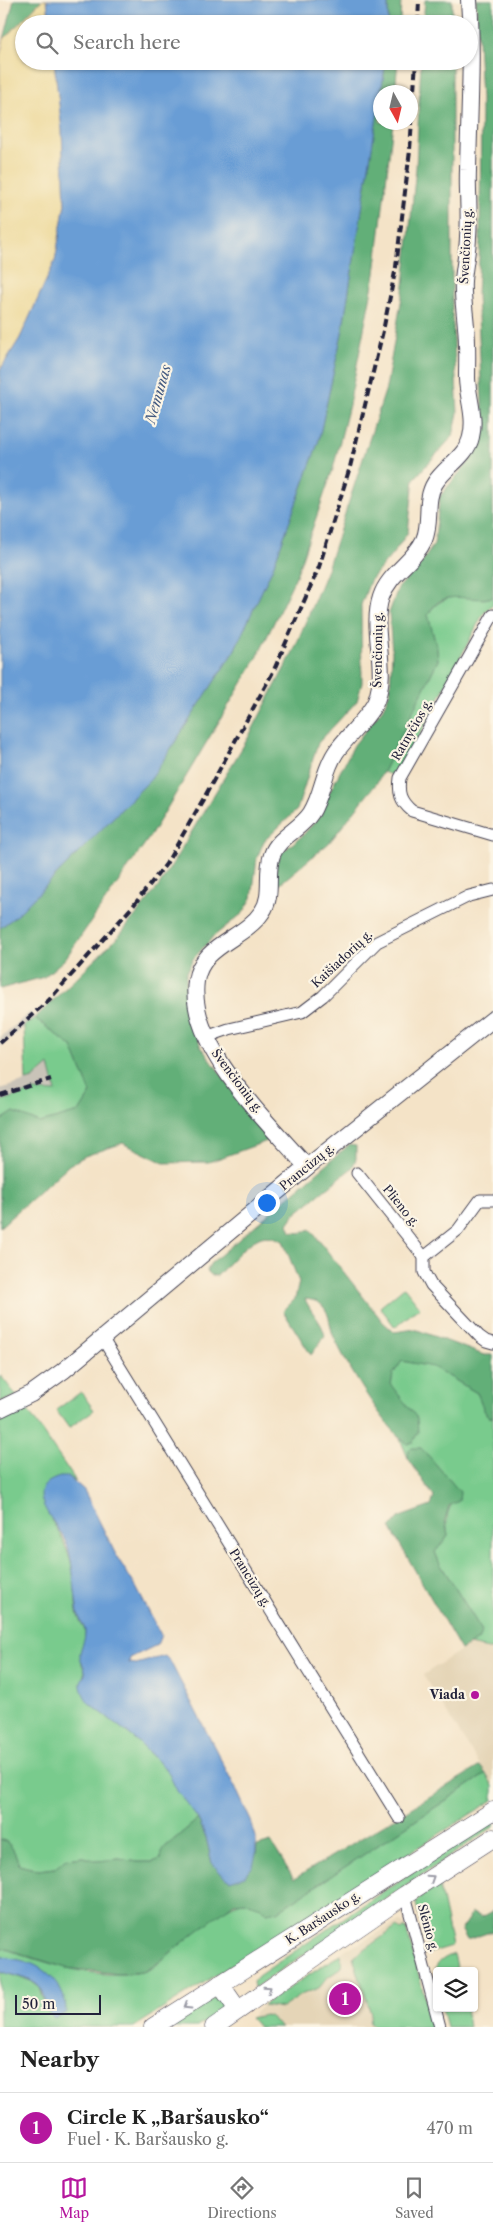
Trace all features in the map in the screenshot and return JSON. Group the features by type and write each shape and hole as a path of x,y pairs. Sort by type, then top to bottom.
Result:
{"main road":[{"name":"K. Baršausko g.","path":"153,2027 493,1811"},
{"path":"214,2027 405,1895 493,1838"},
{"path":"220,1984 238,2010"}],"street":[{"name":"Švenčionių g.","path":"469,0 469,15"},
{"name":"Švenčionių g.","path":"307,1167 246,1096 217,1057 206,1037 196,1002 196,978 200,966 211,952 254,921 262,912 268,900 270,858 276,847 302,824 312,812 329,764 336,752 376,702 380,670 378,611 382,595 394,575 416,553 424,540 428,528 430,496 437,479 469,444 473,425 467,381 467,329 463,282 468,236 469,70"},
{"name":"Ratnyčios g.","path":"493,615 400,778 399,792 403,804 412,811 493,835"},
{"name":"Kaišiadorių g.","path":"206,1037 229,1029 302,1012 323,996 377,942 469,896 493,890"},
{"name":"Prancūzų g.","path":"0,1409 31,1394 102,1338 307,1167 493,1019"},
{"name":"Plieno g.","path":"357,1173 424,1257 424,1272 431,1285 479,1336 493,1343"},
{"path":"424,1257 458,1230 480,1200 493,1200"},
{"name":"Prancūzų g.","path":"102,1338 398,1818"},
{"name":"Slėnio g.","path":"405,1895 440,2027"}],"shaded area":[{"path":"30,1012 35,1018 0,1047 0,1038"},
{"path":"49,1064 56,1093 35,1091 0,1101 0,1089 33,1079"},
{"path":"469,1645 493,1650 493,1786 423,1675"},
{"path":"399,1921 405,1925 427,2004 424,2027 253,2027 256,2025 250,2018 263,2005 348,1948 363,1942"}],"green space":[{"path":"14,0 42,0 27,15 15,15 15,28 4,39"},
{"path":"388,0 401,0 400,15 388,15"},
{"path":"425,0 452,0 452,15 424,15"},
{"path":"476,0 493,0 493,597 484,599 449,598 434,606 428,615 438,660 383,772 376,784 329,843 276,887 276,866 282,852 302,836 321,815 329,793 354,745 383,708 390,692 392,652 389,613 398,588 421,564 434,544 440,496 470,460 478,443 483,424 477,294 480,240 481,98"},
{"path":"385,70 397,70 396,85 382,85"},
{"path":"421,70 452,70 452,309 458,413 453,436 414,479 408,532 370,581 361,605 362,683 357,701 318,743 297,810 264,841 257,858 252,898 243,913 214,936 193,959 186,974 186,1007 201,1047 270,1140 209,1162 164,1163 123,1143 85,1156 69,1165 0,1227 0,1121 14,1112 40,1123 79,1112 91,1093 72,1047 35,1018 120,935 159,886 248,738 294,650 326,572 386,388 404,285 416,168"},
{"path":"375,130 392,130 375,274 349,405 333,469 296,576 257,658 151,835 65,959 44,977 0,989 0,928 16,916 151,779 234,651 273,567 318,443 342,333"},
{"path":"459,596 484,599 493,597 493,604 483,614 398,777 383,772 438,660 428,615 441,601"},
{"path":"35,1018 72,1047 91,1093 79,1112 40,1123 14,1112 0,1121 0,1101 35,1091 56,1092 49,1065 33,1079 26,1081 24,1026"},
{"path":"349,1145 356,1146 356,1159 352,1168 295,1214 288,1224 291,1232 302,1233 310,1229 383,1322 394,1332 415,1329 484,1355 493,1355 493,1417 489,1417 483,1409 477,1393 433,1367 402,1361 393,1374 391,1385 417,1418 418,1432 413,1442 407,1444 397,1435 376,1409 355,1377 333,1335 327,1312 323,1306 316,1301 305,1299 325,1336 311,1355 283,1311 295,1299 299,1282 283,1241 268,1236 259,1238 242,1250 217,1276 211,1275 207,1271 210,1264"},
{"path":"404,1287 420,1307 395,1327 380,1307"},
{"path":"402,1361 433,1367 477,1393 483,1409 489,1417 493,1417 493,1650 469,1645 478,1640 482,1631 439,1562 435,1552 448,1536 448,1513 460,1492 421,1448 409,1450 408,1458 400,1439 407,1444 391,1385 393,1374"},
{"path":"0,1375 17,1396 0,1402"},
{"path":"81,1392 94,1410 69,1428 56,1410"},
{"path":"24,1405 76,1481 69,1477 51,1520 64,1543 72,1567 77,1612 85,1634 81,1661 85,1671 81,1683 89,1703 133,1737 167,1770 198,1819 164,1848 160,1859 153,1862 119,1859 98,1861 83,1857 66,1859 56,1868 38,1870 19,1865 15,1853 8,1843 0,1839 0,1415"},
{"path":"421,1448 460,1492 459,1501 449,1506 445,1520 448,1536 435,1552 439,1562 482,1631 478,1640 461,1650 390,1527 400,1517 431,1506 434,1497 408,1458 409,1450"},
{"path":"480,1766 486,1774 278,1911 267,1913 261,1907 246,1902 234,1903 154,1966 143,1972 119,1974 66,1968 0,1947 0,1839 8,1843 15,1853 19,1865 38,1870 55,1868 66,1859 83,1857 98,1861 119,1859 153,1862 160,1859 164,1848 198,1819 206,1837 212,1863 256,1854 257,1846 271,1842 294,1879"},
{"path":"486,1774 493,1786 493,1800 134,2027 0,2027 0,1971 31,1981 40,1988 48,2013 66,2003 6,1958 0,1956 0,1947 52,1964 88,1972 124,1974 146,1971 159,1963 227,1908 245,1902 278,1911"},
{"path":"493,1822 493,1827 254,1988 253,1982 258,1976 409,1874"},
{"path":"439,1884 452,1946 429,1953 416,1904 417,1900"},
{"path":"493,1911 493,1931 467,1940 461,1929 472,1913 482,1917"},
{"path":"397,1927 401,1931 406,1928 433,2027 374,2027 369,2023 371,2014 353,1957"},
{"path":"341,1954 342,1963 340,1969 328,1977 319,1988 303,1994 282,2008 263,2005"},
{"path":"454,1954 457,1967 436,1967 439,1963"},
{"path":"220,1994 224,2009 197,2027 167,2027"},
{"path":"443,2012 467,2012 469,2027 447,2027"},
{"path":"264,2015 269,2016 282,2027 258,2027 250,2018"}],"sand":[{"path":"42,0 47,0 49,15 27,15"},
{"path":"15,28 15,70 55,70 62,129 65,204 55,261 20,338 0,370 0,56 4,39"}],"water":[{"path":"47,0 388,0 388,15 49,15"},
{"name":"Nemunas","path":"55,70 385,70 382,85 373,85 373,130 375,130 342,333 318,443 273,567 234,651 151,779 16,916 0,928 0,370 20,338 55,261 65,204 62,130"},
{"path":"60,1477 69,1477 84,1490 117,1557 136,1587 161,1635 157,1645 130,1658 129,1663 136,1664 165,1656 170,1661 251,1821 256,1837 256,1854 253,1866 245,1876 230,1881 225,1878 212,1863 206,1837 198,1819 177,1791 167,1770 133,1737 89,1703 83,1693 81,1682 85,1672 80,1656 85,1631 78,1613 70,1556 64,1539 45,1509 42,1499 42,1490 47,1483"},
{"path":"0,1956 35,1965 49,1975 60,1989 66,2004 66,2013 54,2018 47,2008 41,1989 37,1985 28,1979 0,1971"}],"railway":[{"path":"418,15 419,0"},
{"path":"0,1043 49,1000 133,906 166,864 273,672 319,567 350,467 383,331 396,267 410,150 415,70"},
{"path":"0,1095 51,1079"}],"place":[{"name":"Viada","path":"475,1695"},
{"name":"Circle K „Baršausko“","path":"345,1999"}]}
